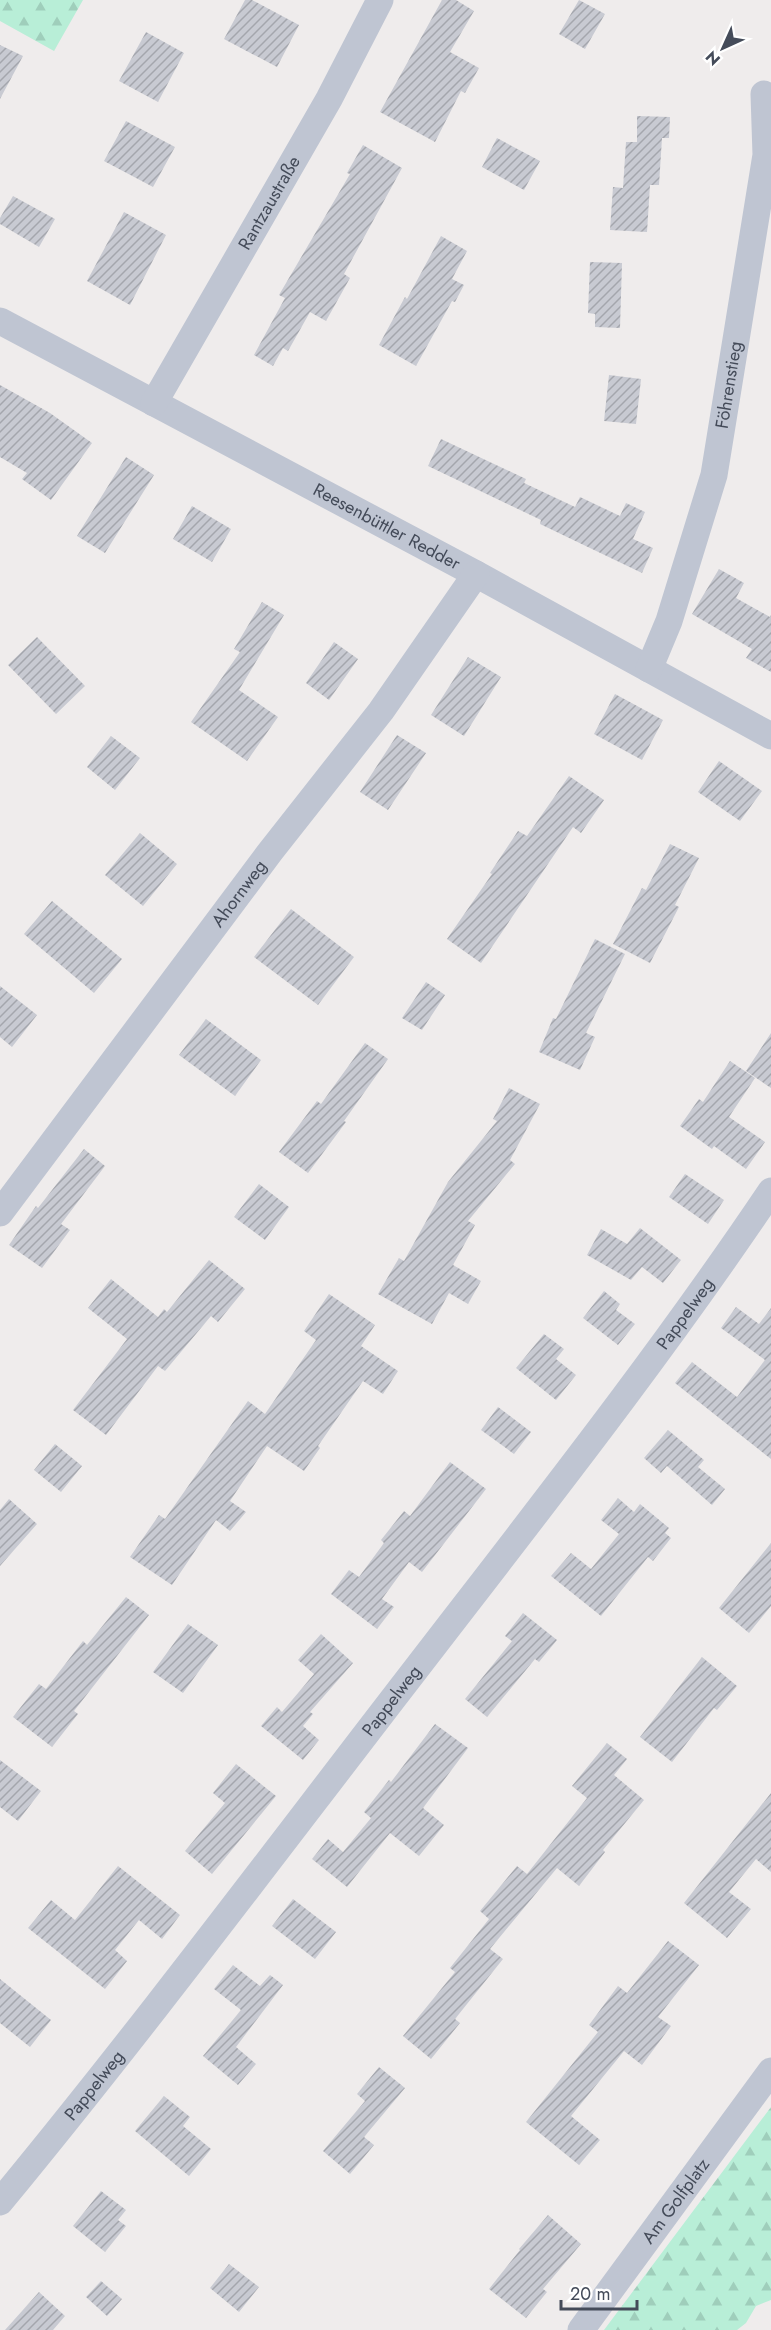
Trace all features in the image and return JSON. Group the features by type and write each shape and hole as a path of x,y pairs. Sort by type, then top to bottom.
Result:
{"street":[{"name":"Rantzaustraße","path":"154,403 329,99 380,0"},
{"name":"Föhrenstieg","path":"649,669 669,621 714,476 766,155 764,94"},
{"name":"Reesenbüttler Redder","path":"0,321 476,574 771,736"},
{"name":"Ahornweg","path":"0,1213 270,852 381,711 476,574"},
{"name":"Pappelweg","path":"0,2202 88,2095 548,1499 728,1255 771,1191"},
{"name":"Am Golfplatz","path":"581,2330 771,2071"}],"green space":[{"path":"0,0 83,0 54,51 0,21"},
{"path":"771,2107 771,2300 756,2306 746,2323 737,2330 604,2330"}],"building":[{"path":"245,0 252,0 299,25 277,67 224,39"},
{"path":"442,0 456,0 474,11 450,52 479,68 465,93 461,91 435,142 380,112"},
{"path":"579,0 605,14 585,49 559,34"},
{"path":"146,32 184,53 158,102 119,81"},
{"path":"0,45 23,56 0,99"},
{"path":"637,116 670,117 669,138 662,138 659,185 650,185 647,232 610,230 613,187 623,188 626,142 637,142"},
{"path":"126,121 175,147 153,187 104,161"},
{"path":"497,138 540,161 524,190 482,167"},
{"path":"363,145 402,168 344,274 350,278 326,321 310,312 288,351 283,348 273,366 254,355 285,298 279,295 350,174 347,173"},
{"path":"13,196 55,219 39,247 0,224 0,218"},
{"path":"124,212 166,235 130,305 87,281"},
{"path":"441,236 467,251 452,279 464,285 455,302 452,301 416,366 379,345"},
{"path":"590,262 622,263 620,328 595,327 595,314 588,313"},
{"path":"609,375 641,379 636,424 604,421"},
{"path":"0,385 50,413 92,443 51,500 22,479 27,473 0,457"},
{"path":"441,439 526,479 524,483 575,507 580,497 620,516 626,503 645,512 633,539 653,548 642,573 540,524 541,520 428,466"},
{"path":"126,457 154,475 105,553 77,536"},
{"path":"192,506 231,529 212,562 173,539"},
{"path":"719,569 744,583 736,598 770,617 771,615 771,672 746,658 752,649 692,614"},
{"path":"262,602 284,615 239,690 278,717 247,761 191,722 240,652 234,649"},
{"path":"37,637 85,686 56,714 8,665"},
{"path":"334,642 358,659 329,700 306,683"},
{"path":"468,657 501,677 464,736 431,715"},
{"path":"615,694 663,720 642,760 594,734"},
{"path":"397,735 426,753 388,810 360,792"},
{"path":"111,736 140,758 115,790 87,767"},
{"path":"719,761 762,791 740,821 698,792"},
{"path":"569,776 604,800 581,833 573,827 481,963 447,939 492,874 490,873 518,831 527,836"},
{"path":"140,833 177,864 143,906 105,875"},
{"path":"670,844 699,858 675,905 679,907 650,963 613,944 642,888 646,890"},
{"path":"52,901 122,959 94,993 24,934"},
{"path":"291,909 354,957 318,1005 254,957"},
{"path":"595,939 625,954 586,1033 595,1037 580,1070 539,1052 553,1018 556,1019"},
{"path":"426,982 445,995 422,1030 402,1018"},
{"path":"0,986 37,1015 12,1047 0,1037"},
{"path":"206,1019 261,1060 235,1096 179,1055"},
{"path":"771,1033 771,1088 746,1071"},
{"path":"365,1043 388,1059 344,1121 346,1122 308,1173 279,1152 317,1101 321,1104"},
{"path":"730,1061 755,1078 729,1117 765,1142 746,1169 714,1146 712,1149 680,1126 699,1099 703,1102"},
{"path":"509,1088 540,1104 510,1160 515,1164 468,1221 475,1225 453,1265 481,1281 468,1304 449,1293 432,1324 378,1294 399,1258 404,1261 448,1182 497,1121 493,1119"},
{"path":"84,1149 105,1166 61,1224 70,1230 42,1268 9,1245 36,1206 38,1208"},
{"path":"685,1174 724,1200 708,1224 669,1197"},
{"path":"259,1184 289,1207 265,1240 234,1217"},
{"path":"640,1228 681,1260 663,1283 642,1267 631,1280 587,1255 601,1229 627,1244"},
{"path":"209,1260 245,1289 218,1322 211,1316 165,1371 158,1366 106,1435 73,1410 127,1339 88,1308 111,1279 158,1317 164,1309 167,1312"},
{"path":"604,1291 620,1304 616,1310 635,1324 618,1345 583,1318"},
{"path":"329,1294 375,1325 361,1346 398,1371 383,1394 363,1381 318,1446 320,1448 304,1471 267,1446 230,1501 246,1512 230,1531 216,1520 172,1585 130,1557 159,1515 165,1519 248,1401 265,1414 316,1340 304,1331"},
{"path":"736,1307 759,1324 771,1308 771,1459 675,1383 692,1362 737,1397 765,1360 721,1328"},
{"path":"544,1334 564,1349 556,1359 576,1375 556,1400 516,1368"},
{"path":"498,1407 531,1432 514,1454 481,1430"},
{"path":"668,1430 704,1460 698,1467 725,1489 712,1505 667,1466 661,1473 644,1458"},
{"path":"55,1444 82,1466 61,1492 34,1470"},
{"path":"450,1462 486,1489 422,1572 409,1562 382,1599 394,1607 377,1629 331,1594 349,1570 359,1577 384,1543 381,1540 404,1511 410,1516"},
{"path":"618,1498 634,1512 640,1504 669,1528 665,1533 671,1538 653,1561 648,1557 601,1616 551,1576 571,1553 591,1569 619,1534 601,1520"},
{"path":"9,1499 37,1524 0,1566 0,1510"},
{"path":"771,1543 771,1606 749,1633 719,1608"},
{"path":"126,1597 149,1615 74,1711 78,1714 52,1747 13,1717 39,1684 46,1689 83,1641 87,1645"},
{"path":"523,1613 557,1640 539,1662 535,1659 487,1717 465,1699 512,1641 505,1636"},
{"path":"188,1624 218,1645 183,1693 153,1672"},
{"path":"321,1634 353,1663 310,1712 313,1714 303,1726 319,1740 303,1760 261,1726 277,1707 282,1712 314,1674 298,1660"},
{"path":"702,1657 737,1686 717,1710 714,1708 672,1762 640,1737"},
{"path":"435,1724 468,1748 423,1808 444,1825 419,1856 390,1833 347,1887 312,1859 328,1839 343,1852 371,1818 364,1812 389,1780 391,1782"},
{"path":"607,1743 627,1759 614,1775 644,1800 603,1850 605,1852 579,1886 557,1868 490,1949 503,1959 455,2019 460,2023 431,2059 403,2036 455,1972 450,1968 489,1919 480,1911 517,1866 527,1874 587,1798 572,1786"},
{"path":"0,1760 41,1791 18,1821 0,1807"},
{"path":"236,1764 276,1796 212,1874 185,1851 225,1803 213,1793"},
{"path":"771,1793 771,1872 756,1859 729,1892 751,1909 727,1938 684,1903"},
{"path":"118,1866 180,1915 162,1939 139,1920 115,1950 127,1961 105,1989 28,1928 51,1900 75,1920"},
{"path":"293,1899 336,1932 315,1959 272,1926"},
{"path":"668,1941 699,1965 658,2017 671,2026 642,2065 624,2051 571,2116 600,2140 579,2165 526,2122 598,2032 589,2025 618,1986 627,1993"},
{"path":"233,1965 260,1986 270,1975 283,1985 236,2047 256,2064 238,2085 203,2056 241,2010 214,1989"},
{"path":"0,1979 51,2020 30,2047 0,2023"},
{"path":"379,2067 405,2088 364,2137 374,2145 350,2174 323,2151 365,2101 357,2094"},
{"path":"164,2096 190,2117 183,2126 211,2149 189,2176 135,2131"},
{"path":"101,2191 126,2210 118,2220 126,2226 105,2252 73,2226"},
{"path":"548,2215 581,2244 543,2289 547,2292 526,2318 489,2289"},
{"path":"229,2264 259,2287 239,2312 210,2288"},
{"path":"101,2281 122,2299 107,2316 86,2297"},
{"path":"39,2292 65,2316 53,2330 5,2330"}]}
